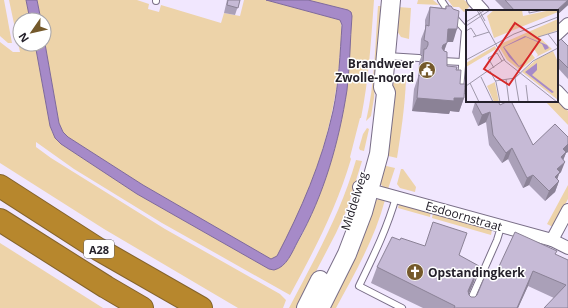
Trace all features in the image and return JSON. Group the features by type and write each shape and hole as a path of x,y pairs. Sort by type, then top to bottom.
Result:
{"highway":[{"name":"A28","path":"0,186 98,249 201,308"},
{"name":"A28","path":"0,220 142,308"}],"main road":[{"name":"Middelweg","path":"320,308 347,254 358,227 368,152 379,92 383,88 391,0"},
{"name":"Middelweg","path":"306,308 346,229 354,207 364,189"}],"street":[{"path":"473,0 482,10"},
{"path":"558,33 568,24"},
{"path":"558,92 568,103"},
{"name":"Esdoornstraat","path":"364,189 552,240 568,248"},
{"path":"552,240 568,210"}],"lane":[{"path":"441,0 451,18 454,17 466,31 460,90 466,90"},
{"path":"386,56 419,58"},
{"path":"442,61 462,62"},
{"path":"396,197 377,250 359,286 402,308"},
{"path":"467,308 497,240 501,227"}],"shaded area":[{"path":"0,0 4,0 12,43 8,43 0,36"},
{"path":"9,0 26,0 28,12 12,12 12,14"},
{"path":"26,0 37,0 39,12 28,12"},
{"path":"37,0 137,0 149,4 148,9 159,12 161,5 221,23 224,13 240,16 244,0 266,0 340,20 342,36 338,77 323,147 308,192 277,256 271,259 143,185 68,137 63,132 59,123 46,52 52,52 52,12 39,12"},
{"path":"266,0 308,0 348,10 351,12 352,16 349,71 344,110 329,168 316,205 291,254 282,266 274,270 269,269 137,194 61,144 55,138 50,126 36,52 46,52 59,123 63,132 68,137 143,185 271,259 277,256 294,221 310,185 323,149 337,90 342,25 340,20"},
{"path":"308,0 374,0 366,89 361,118 350,157 351,159 332,212 290,295 162,223 74,169 36,142 36,147 51,158 165,229 280,294 286,300 283,308 238,308 104,229 0,163 0,42 13,52 36,52 50,126 52,132 61,144 137,194 269,269 274,270 294,249 312,213 338,136 347,89 352,16 348,10"},
{"path":"418,0 433,0 439,5 417,4"},
{"path":"448,0 464,0 471,5 464,12 459,7 453,7"},
{"path":"378,6 381,6 374,98 371,116 366,121 373,78"},
{"path":"398,7 411,8 409,39 401,37 397,31"},
{"path":"401,79 406,79 404,109 397,158 384,155 392,86 394,82"},
{"path":"558,100 568,111 568,125 546,102 558,102"},
{"path":"367,128 369,129 364,151 360,150 359,148 363,134"},
{"path":"356,160 362,161 347,209 297,308 289,308 335,217 350,180"},
{"path":"382,165 395,168 388,189 383,187 380,183"},
{"path":"401,169 403,169 416,187 415,192 400,188 397,184"},
{"path":"568,185 568,199 553,227 547,224"},
{"path":"379,199 385,200 376,228 364,255 336,308 328,308 374,201"},
{"path":"399,204 431,212 430,217 398,208"},
{"path":"433,213 492,230 491,235 432,218"},
{"path":"0,243 103,308 0,308"}],"building":[{"path":"228,0 240,0 238,8 227,5"},
{"path":"505,0 568,0 557,10 514,10"},
{"path":"446,6 451,6 453,9 459,11 457,29 448,29 447,43 443,45 442,48 447,52 447,66 457,67 456,70 461,70 460,84 465,84 464,98 454,98 454,101 417,98 419,75 422,76 424,49 426,49 428,45 428,42 424,40 426,25 429,26 430,7 446,9"},
{"path":"561,39 568,46 568,68 558,58 558,42"},
{"path":"475,102 498,102 500,105 506,102 512,102 533,145 555,124 568,137 568,144 563,149 566,152 561,157 565,162 557,169 560,172 555,177 559,181 549,191 533,175 527,178 512,148 506,153 493,135 490,112 482,115"},
{"path":"433,222 467,233 459,255 479,266 468,291 471,297 475,297 477,295 487,271 495,275 515,232 557,251 555,254 568,260 568,308 544,308 566,285 533,271 517,308 454,308 455,306 377,267 392,237 400,240 401,238 425,246"}],"place":[{"name":"Brandweer Zwolle-noord","path":"427,70"},
{"name":"Opstandingkerk","path":"415,272"}]}
